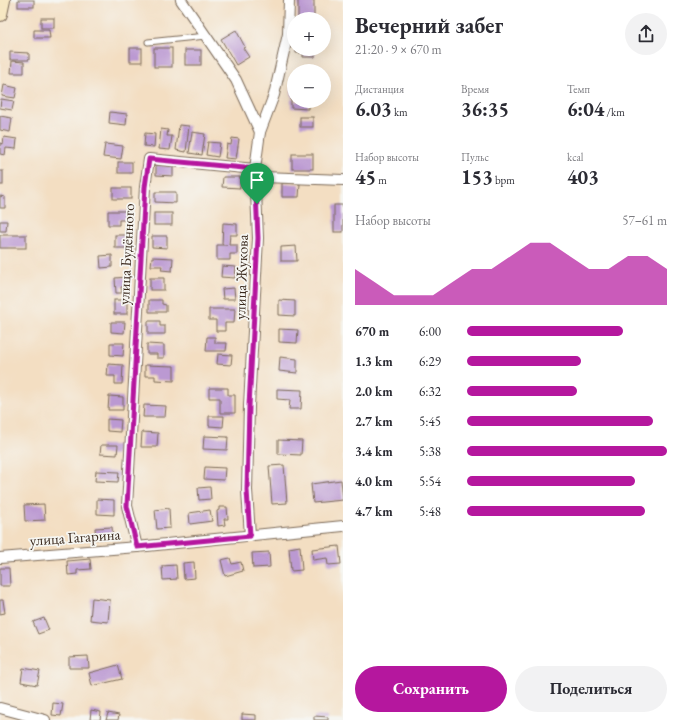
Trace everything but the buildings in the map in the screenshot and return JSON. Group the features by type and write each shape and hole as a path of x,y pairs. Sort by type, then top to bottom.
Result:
{"main road":[{"path":"0,14 2,0"}],"street":[{"path":"181,0 236,80 260,132"},
{"name":"улица Жукова","path":"250,536 247,490 249,406 258,238 255,169 260,132 281,71 288,34 289,0"},
{"name":"улица Будённого","path":"137,547 127,506 145,187 149,159 255,169 263,177 343,180"},
{"name":"улица Гагарина","path":"0,558 137,547 343,526"},
{"path":"0,708 45,720"}],"lane":[{"path":"148,42 206,36"}],"route":[{"path":"149,159 255,169 257,204 258,238 249,406 247,490 250,536 137,547 127,506 145,187 149,159"}]}
